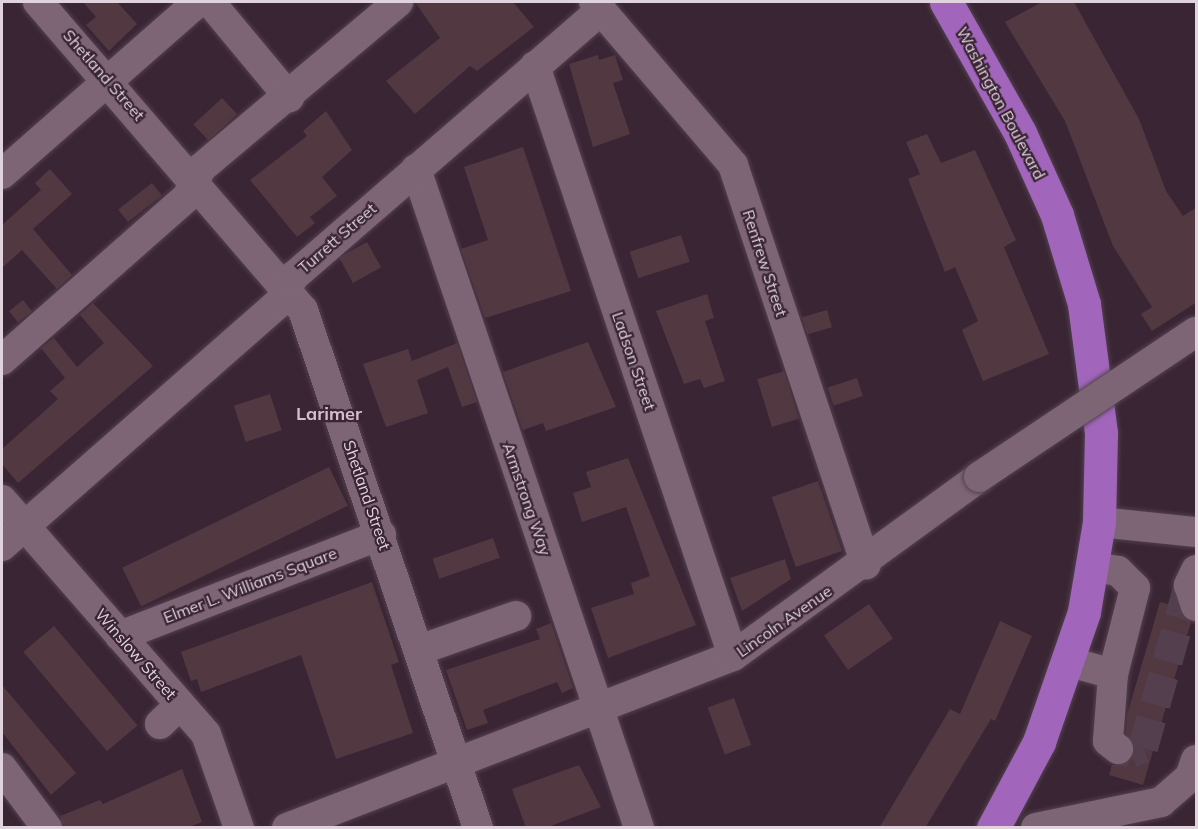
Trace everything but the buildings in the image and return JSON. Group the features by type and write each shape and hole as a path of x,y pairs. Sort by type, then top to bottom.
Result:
{"highway":[{"name":"Washington Boulevard","path":"946,2 1020,133 1072,260 1098,391 1099,522 1093,567 1070,662 1039,742 993,828"}],"street":[{"name":"Shetland Street","path":"38,2 109,79 303,310 381,535 478,828"},
{"path":"2,174 198,2"},
{"path":"210,2 289,97"},
{"path":"2,360 187,197 201,168 289,97 398,2"},
{"name":"Turrett Street","path":"2,546 279,303 294,276 535,66 597,6"},
{"name":"Renfrew Street","path":"597,6 733,165 866,564"},
{"name":"Ladson Street","path":"535,66 733,656"},
{"name":"Armstrong Way","path":"416,169 596,709 639,828"},
{"name":"Lincoln Avenue","path":"287,828 733,656 866,564 979,477 1197,332"},
{"name":"Winslow Street","path":"2,500 120,636 170,715 206,734 239,828"},
{"path":"1099,522 1197,532"},
{"name":"Elmer L. Williams Square","path":"120,636 381,535"},
{"path":"1093,567 1118,571 1135,588 1113,674 1108,741 1118,749"},
{"path":"1197,570 1189,585 1197,606"},
{"path":"419,650 516,616"},
{"path":"1070,662 1113,674"},
{"path":"1036,828 1161,802 1190,777 1197,760"},
{"path":"2,768 47,828"}],"tunnel":[{"path":"1118,749 1131,753 1143,748 1189,585"}],"district":[{"name":"Larimer","path":"329,414"}]}
